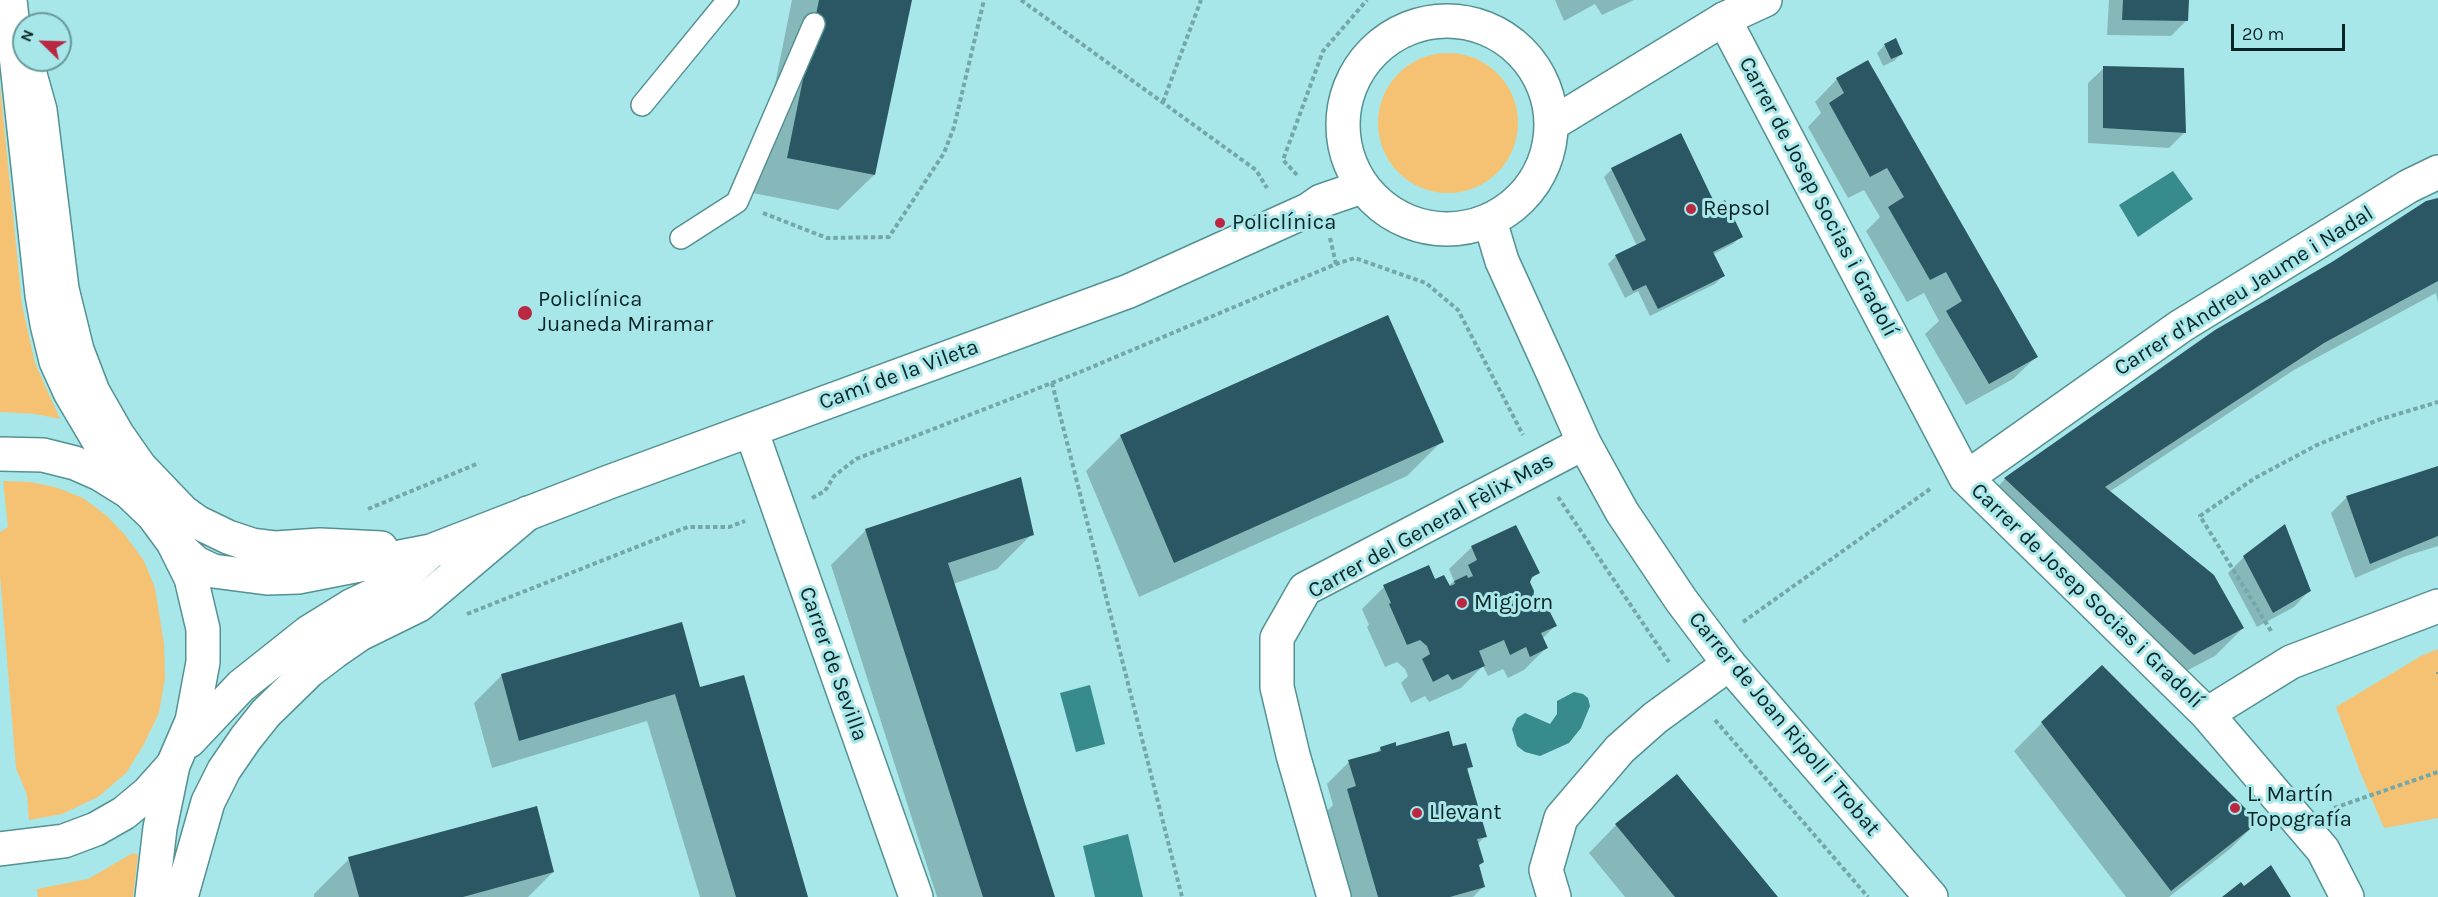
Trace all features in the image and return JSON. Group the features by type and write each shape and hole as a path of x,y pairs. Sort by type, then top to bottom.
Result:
{"main road":[{"path":"1552,123 1724,19 1765,0"},
{"path":"11,7 42,295 56,361 70,392 129,492"},
{"path":"1463,11 1515,45 1534,67 1547,94 1552,123 1548,153 1536,181 1515,204 1491,221 1456,230 1420,227 1388,212 1362,187 1347,155 1342,121 1350,87 1368,57 1394,35 1463,11"},
{"name":"Carrer de Josep Socias i Gradolí","path":"1724,19 1966,478 2207,714 2323,850 2347,897"},
{"path":"29,72 40,110 62,289 76,350 93,392 117,434 140,467 168,498 197,522 228,537 252,545 276,548 320,545 431,551"},
{"name":"Carrer d'Andreu Jaume i Nadal","path":"1966,478 2181,326 2409,186 2438,172"},
{"name":"Camí de la Vileta","path":"173,542 196,562 213,571 267,578 298,577 431,551 1129,291 1308,210 1321,201 1362,187"},
{"name":"Carrer de Joan Ripoll i Trobat","path":"1491,221 1502,261 1584,443 1622,512 1681,600 1721,654 1931,897"},
{"name":"Carrer de Sevilla","path":"751,430 916,897"},
{"name":"Carrer del General Fèlix Mas","path":"1334,897 1293,755 1277,687 1277,638 1305,589 1584,443"},
{"path":"0,454 44,456 75,463 100,474 129,492 153,515 173,542 191,578 203,629 203,662 192,721 177,758 160,828 152,897"},
{"path":"181,897 208,802 224,771 266,713 317,664 360,634 419,605 528,513"},
{"name":"Camí de la Vileta","path":"13,848 64,841 96,829 124,813 148,793 212,715 250,679 309,632 351,606 391,587 431,551"},
{"path":"2207,714 2291,662 2438,606"},
{"path":"1554,897 1546,870 1561,818 1620,749 1656,718 1721,654"}],"lane":[{"path":"642,105 729,0"},
{"path":"681,238 737,202 814,24"}],"path":[{"path":"737,202 826,238 890,237 944,153 954,127 984,0"},
{"path":"1021,0 1256,170"},
{"path":"1163,102 1202,0"},
{"path":"1336,264 1321,201 1283,160 1323,51 1367,0"},
{"path":"463,616 688,527 729,527 819,494 825,490 834,476 856,459 1080,372"},
{"path":"1052,382 1182,897"},
{"path":"2291,662 2200,516 2255,478 2317,445 2378,420 2438,402"},
{"path":"362,512 479,463"},
{"path":"1721,654 1921,495 1939,484 1966,478"},
{"path":"2299,821 2370,794 2438,772"}],"shaded area":[{"path":"1448,53 1475,58 1497,74 1513,96 1518,123 1513,150 1497,172 1475,188 1448,193 1421,188 1399,172 1383,150 1378,123 1383,96 1399,74 1421,58"},
{"path":"0,85 22,305 35,363 60,419 35,414 0,412"},
{"path":"3,481 30,482 55,487 83,498 107,516 125,535 144,561 155,588 164,644 165,678 159,713 143,746 126,773 98,797 62,814 29,820 27,795 16,768 0,575 0,532 8,527"},
{"path":"2438,649 2438,818 2384,828 2336,707 2421,656"},
{"path":"133,853 138,855 133,897 38,897 37,889 88,879"}],"water":[{"path":"2173,171 2193,199 2138,237 2119,205"},
{"path":"1090,685 1105,744 1076,752 1060,693"},
{"path":"1574,692 1588,698 1590,706 1581,728 1569,743 1540,756 1525,752 1517,746 1512,729 1517,718 1525,713 1550,724 1557,714 1557,701"},
{"path":"1128,834 1143,897 1095,897 1083,846"}],"building":[{"path":"819,0 912,0 875,175 787,158"},
{"path":"2123,0 2189,0 2188,21 2122,20"},
{"path":"1896,38 1903,54 1891,59 1884,44"},
{"path":"1868,60 2038,357 1989,384 1946,311 1962,301 1946,272 1930,280 1888,207 1904,197 1887,168 1870,177 1829,103 1844,93 1836,78"},
{"path":"2103,66 2184,68 2186,133 2103,128"},
{"path":"1681,133 1716,206 1725,200 1743,237 1713,252 1725,276 1658,309 1646,285 1633,291 1615,255 1646,240 1611,168"},
{"path":"2438,198 2438,281 2324,343 2105,487 2214,575 2244,628 2194,655 2004,478 2215,330 2332,262 2426,201"},
{"path":"1388,315 1444,442 1174,563 1120,435"},
{"path":"2438,466 2438,536 2370,564 2346,496"},
{"path":"1021,477 1034,535 948,563 1055,897 983,897 865,529"},
{"path":"2285,524 2311,591 2273,613 2243,556"},
{"name":"Migjorn","path":"1516,525 1540,573 1532,577 1530,582 1534,591 1533,599 1538,608 1546,604 1557,626 1541,633 1548,648 1530,657 1526,647 1510,655 1504,640 1479,651 1485,666 1452,680 1448,674 1433,682 1422,659 1430,654 1427,646 1420,640 1407,645 1383,585 1429,565 1435,579 1444,575 1450,586 1455,584 1454,581 1467,575 1468,578 1473,576 1468,565 1477,560 1471,546"},
{"path":"682,622 700,687 744,675 808,897 736,897 675,694 519,741 501,674"},
{"path":"2102,665 2259,822 2171,891 2041,722"},
{"name":"Llevant","path":"1449,731 1453,746 1466,743 1473,767 1467,768 1487,837 1477,839 1484,862 1479,865 1485,887 1450,897 1378,897 1347,789 1356,786 1348,760 1381,751 1380,747 1396,742 1396,746"},
{"path":"1677,774 1778,897 1675,897 1615,824"},
{"path":"537,806 554,872 463,897 359,897 348,857"},
{"path":"2271,865 2291,897 2222,897 2241,882 2244,886"}],"place":[{"name":"Repsol","path":"1691,209"},
{"name":"Policlínica","path":"1220,223"},
{"name":"Policlínica Juaneda Miramar","path":"525,313"},
{"name":"Migjorn","path":"1462,603"},
{"name":"L. Martín Topografía","path":"2235,808"},
{"name":"Llevant","path":"1417,813"}]}
